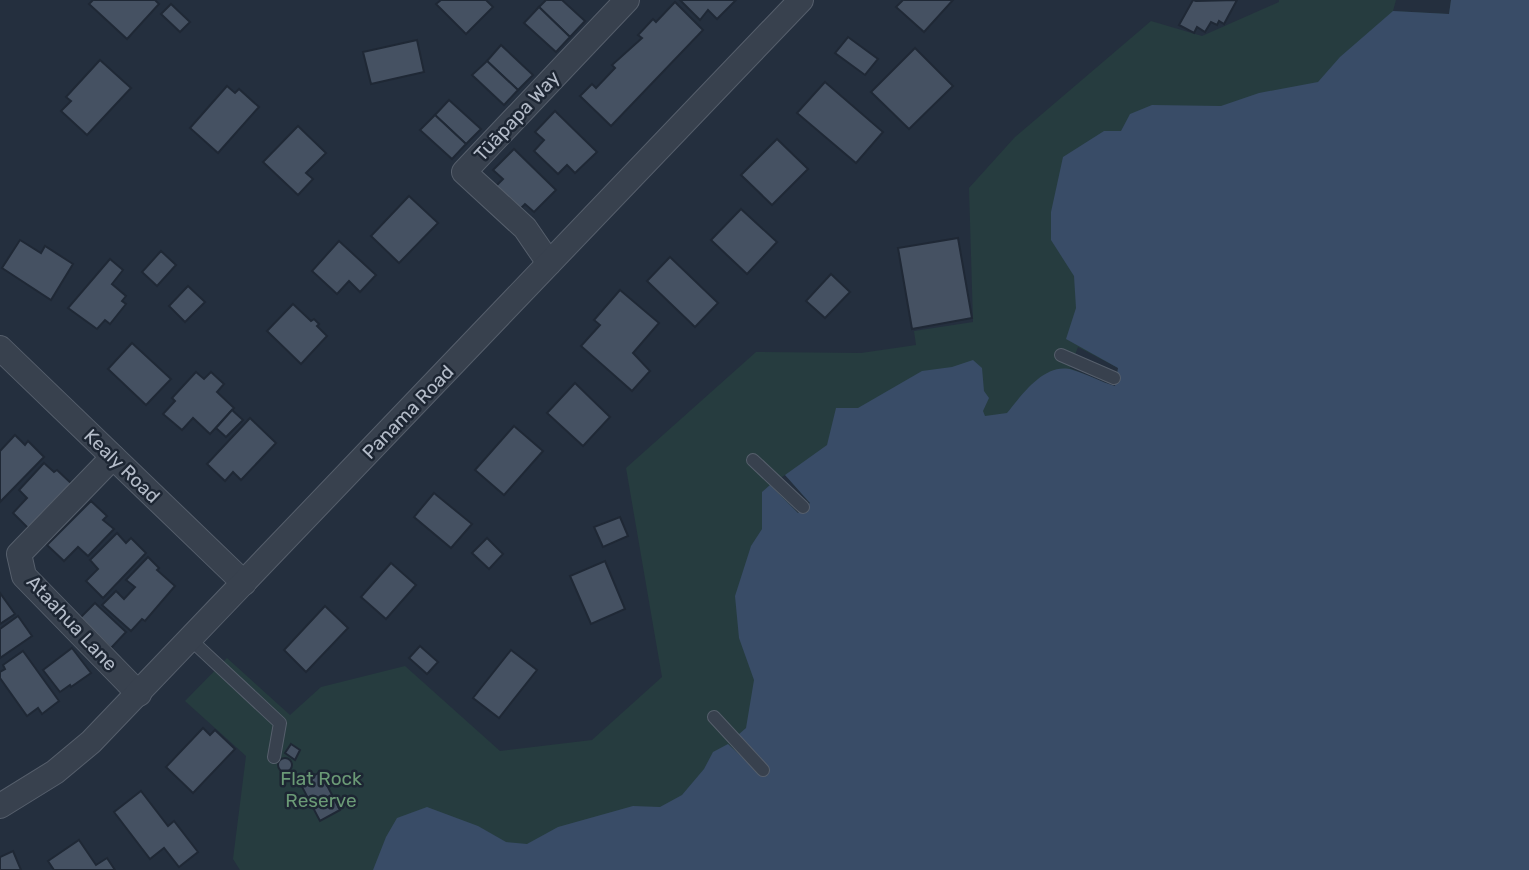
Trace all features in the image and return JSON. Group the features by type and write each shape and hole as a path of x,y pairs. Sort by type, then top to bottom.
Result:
{"street":[{"name":"Tūāpapa Way","path":"549,263 524,228 464,172 627,0"},
{"name":"Panama Road","path":"0,806 55,772 91,742 139,694 801,0"},
{"name":"Kealy Road","path":"0,348 244,583"},
{"name":"Ataahua Lane","path":"113,457 19,554 24,576 139,694"}],"lane":[{"path":"1061,355 1114,378"},
{"path":"753,460 803,508"},
{"path":"191,639 280,723 274,758"},
{"path":"714,717 763,769"}],"green space":[{"name":"Flat Rock Reserve","path":"1396,0 1393,11 1449,14 1451,0 1529,0 1529,870 240,870 233,859 246,756 185,701 227,658 290,715 321,687 405,666 500,751 592,740 662,677 626,468 756,352 861,353 916,345 914,331 973,322 969,188 1015,137 1151,21 1202,36 1279,2","holes":["1078,347 1118,368 1115,387 1070,368","785,475 810,503 798,513 771,485"]}],"water":[{"path":"1451,0 1529,0 1529,870 373,870 397,818 427,807 478,826 506,842 527,844 558,827 633,806 660,807 682,795 704,769 713,752 728,744 759,773 738,735 746,728 754,680 739,638 735,596 751,546 762,529 762,492 770,485 798,513 810,503 785,475 827,445 836,408 858,408 922,371 952,367 973,360 982,368 984,391 989,398 983,411 985,416 1007,413 1035,381 1053,370 1073,370 1115,386 1118,368 1066,339 1076,308 1074,276 1051,240 1051,212 1063,157 1104,131 1121,131 1130,114 1152,105 1221,106 1259,93 1318,82 1340,57 1393,11 1449,14"}],"building":[{"path":"93,0 155,0 159,4 127,39 89,4"},
{"path":"441,0 486,0 493,7 466,34 436,4"},
{"path":"546,0 562,0 585,21 570,37 539,7"},
{"path":"680,0 736,0 717,19 708,10 700,20"},
{"path":"903,0 953,0 924,32 896,7"},
{"path":"1193,0 1237,0 1224,24 1219,21 1217,25 1211,22 1205,32 1197,27 1194,33 1179,25"},
{"path":"675,2 703,30 611,126 580,96 592,84 596,88 615,68 612,65 642,38 638,35 653,19 656,22"},
{"path":"171,4 190,22 180,32 161,14"},
{"path":"539,7 570,37 556,52 524,23"},
{"path":"848,37 878,59 865,75 835,53"},
{"path":"417,40 424,72 371,84 363,52"},
{"path":"501,45 533,75 518,90 487,61"},
{"path":"915,48 953,86 909,129 871,92"},
{"path":"100,60 131,88 87,135 61,111 71,101 66,97"},
{"path":"487,61 518,90 504,105 472,75"},
{"path":"825,82 883,132 856,163 797,113"},
{"path":"227,86 235,93 239,89 259,107 218,153 190,128"},
{"path":"449,100 481,129 466,144 435,115"},
{"path":"555,111 597,152 575,173 567,165 558,174 534,151 544,140 535,132"},
{"path":"435,115 466,144 452,159 420,130"},
{"path":"298,126 326,153 306,173 313,179 298,195 263,162"},
{"path":"777,139 808,169 772,205 741,175"},
{"path":"514,149 556,190 534,212 525,204 517,212 493,189 503,179 493,170"},
{"path":"409,196 438,223 399,263 371,236"},
{"path":"741,209 777,242 747,274 711,240"},
{"path":"958,238 972,318 912,329 898,248"},
{"path":"20,240 41,253 45,246 73,264 51,300 2,268"},
{"path":"339,241 376,275 360,292 349,281 337,294 312,271"},
{"path":"161,251 176,265 157,286 142,272"},
{"path":"670,257 718,303 695,327 647,281"},
{"path":"110,259 123,270 112,284 126,296 122,301 126,304 110,324 105,320 97,329 68,308"},
{"path":"831,274 850,292 825,318 806,301"},
{"path":"188,286 205,302 185,322 169,306"},
{"path":"620,290 659,323 633,353 650,371 632,391 581,346 600,325 594,320"},
{"path":"293,304 311,321 314,319 327,336 301,364 267,331"},
{"path":"132,343 171,379 146,405 108,369"},
{"path":"196,372 204,379 211,372 224,384 217,392 234,408 210,434 193,418 182,430 163,414 175,401 172,398"},
{"path":"575,383 610,417 583,446 547,413"},
{"path":"232,410 243,420 226,437 216,428"},
{"path":"250,418 276,443 241,480 233,472 225,481 207,464"},
{"path":"514,426 543,451 504,495 475,470"},
{"path":"15,435 25,445 28,441 44,457 0,502 0,451"},
{"path":"44,463 54,472 57,470 73,485 30,530 13,513 27,498 19,490"},
{"path":"434,493 472,524 451,548 414,517"},
{"path":"91,501 107,516 103,520 114,529 88,556 78,547 64,561 47,545"},
{"path":"620,517 628,536 603,547 594,527"},
{"path":"117,533 126,543 131,538 146,553 103,598 86,581 98,569 90,560"},
{"path":"487,538 503,554 489,569 472,553"},
{"path":"148,557 159,568 157,570 175,586 145,621 142,619 131,631 102,605 116,591 124,599 135,587 126,580"},
{"path":"605,561 625,609 591,624 570,576"},
{"path":"391,563 416,585 386,619 361,597"},
{"path":"0,593 15,614 0,624"},
{"path":"95,603 126,632 111,648 80,618"},
{"path":"325,606 348,628 306,672 284,650"},
{"path":"18,616 32,636 0,658 0,629"},
{"path":"420,646 438,662 427,674 409,658"},
{"path":"72,648 91,673 60,692 43,670"},
{"path":"511,650 537,670 499,718 473,698"},
{"path":"23,651 59,701 42,714 38,708 27,716 0,678 0,672 5,669 3,665"},
{"path":"203,728 210,735 215,730 235,749 193,793 166,767"},
{"path":"291,744 300,750 295,760 285,753"},
{"path":"285,758 290,760 290,770 285,772 280,770 278,765 280,760"},
{"path":"320,772 340,810 320,821 300,783"},
{"path":"141,791 168,826 174,821 198,852 179,867 164,848 150,859 114,812"},
{"path":"79,840 96,865 107,858 115,870 54,870 48,861"},
{"path":"13,851 21,870 0,870 0,857"}]}
